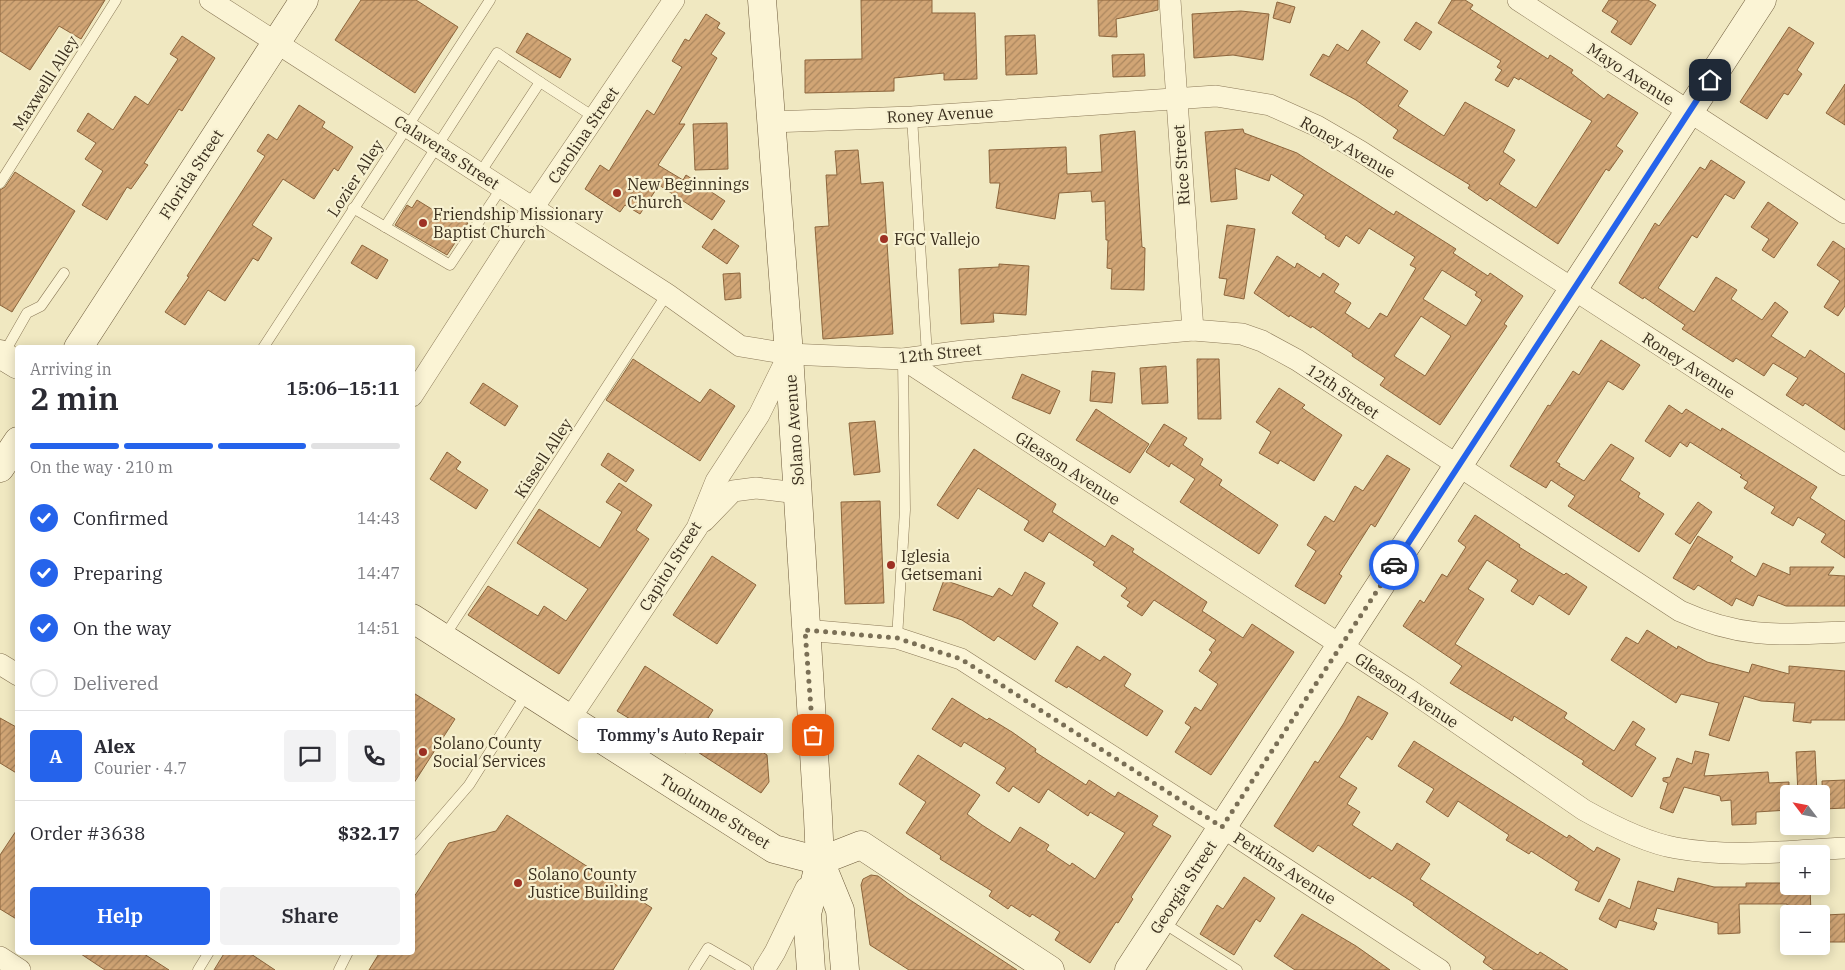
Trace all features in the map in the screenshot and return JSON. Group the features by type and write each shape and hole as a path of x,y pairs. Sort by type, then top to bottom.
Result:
{"main road":[{"name":"Florida Street","path":"80,345 304,0"},
{"name":"Solano Avenue","path":"762,0 798,493 820,861 807,914 811,970"},
{"name":"Georgia Street","path":"1129,970 1762,0"},
{"path":"0,468 15,446"},
{"name":"Tuolumne Street","path":"415,620 569,720 774,849 820,861"},
{"path":"820,861 861,844 1050,970"},
{"name":"Solano Avenue","path":"820,861 840,910 845,970"}],"street":[{"name":"Calaveras Street","path":"210,0 667,294 740,346 788,354"},
{"name":"Carolina Street","path":"415,391 533,208 674,0"},
{"name":"Rice Street","path":"1170,0 1193,330"},
{"name":"Mayo Avenue","path":"1518,0 1845,213"},
{"name":"Roney Avenue","path":"770,122 912,117 1216,96 1270,105 1316,126 1360,151 1845,465"},
{"name":"12th Street","path":"788,354 903,359 927,355 1193,330 1242,334 1262,341 1297,360 1653,594 1708,624 1770,635 1845,632"},
{"name":"Capitol Street","path":"569,720 697,528 716,481 759,415 788,354"},
{"name":"Gleason Avenue","path":"903,359 1408,689 1584,810 1612,826 1674,848 1709,852 1755,853 1845,848"},
{"path":"697,528 733,491 756,488 798,493"},
{"name":"Perkins Avenue","path":"805,630 897,638 961,659 1440,970"},
{"path":"0,664 15,673"},
{"path":"764,970 775,952 820,861"},
{"path":"0,957 20,970"}],"lane":[{"name":"Maxwelll Alley","path":"0,183 116,0"},
{"name":"Lozier Alley","path":"265,345 406,126 490,0"},
{"path":"385,227 497,52 594,117"},
{"path":"480,173 540,82"},
{"path":"912,117 927,355"},
{"path":"353,208 450,265 502,187"},
{"path":"7,358 27,313 41,306 64,273"},
{"name":"Kissell Alley","path":"443,638 667,294"},
{"path":"897,638 905,510 903,359"},
{"path":"415,848 469,785 527,692"},
{"path":"1161,922 1237,970"},
{"path":"694,970 708,948 746,970"},
{"path":"198,970 207,955"},
{"path":"339,970 346,955"}],"building":[{"path":"0,0 105,0 81,39 59,26 30,70 0,51"},
{"path":"361,0 416,0 458,27 415,93 335,40"},
{"path":"861,0 932,0 932,13 975,13 977,79 944,80 944,73 894,78 894,91 805,93 805,60 862,59"},
{"path":"1098,0 1158,0 1158,10 1116,19 1117,37 1099,36"},
{"path":"1452,0 1465,0 1473,5 1470,9 1548,59 1550,55 1573,70 1571,73 1604,99 1608,94 1638,113 1616,146 1623,151 1609,171 1606,169 1558,244 1490,198 1487,201 1468,188 1470,185 1393,138 1398,130 1356,100 1310,75 1323,54 1329,57 1337,44 1348,51 1362,30 1380,42 1366,63 1408,91 1398,106 1444,136 1465,102 1515,130 1503,152 1515,160 1499,184 1536,208 1592,121 1520,78 1519,80 1514,77 1508,87 1495,80 1502,70 1497,67 1501,61 1438,23"},
{"path":"1609,0 1648,0 1656,5 1631,45 1611,32 1618,21 1602,11"},
{"path":"1277,2 1295,7 1290,23 1273,18"},
{"path":"1241,11 1269,14 1263,60 1233,55 1194,58 1192,14"},
{"path":"706,14 720,23 717,28 725,33 711,54 717,58 679,124 685,124 658,165 683,180 686,175 725,201 712,220 659,185 640,214 625,205 620,212 585,189 600,165 609,171 647,110 654,115 682,67 672,61 685,39 689,41"},
{"path":"1416,22 1432,32 1420,50 1404,40"},
{"path":"1789,27 1814,43 1797,70 1802,74 1788,95 1784,93 1767,119 1740,102"},
{"path":"527,33 571,59 560,78 516,52"},
{"path":"1035,35 1037,74 1006,75 1005,36"},
{"path":"182,36 215,58 182,111 179,109 144,163 148,165 131,189 127,187 107,220 82,205 103,171 85,159 96,143 77,131 88,113 113,130 135,96 148,105 178,59 170,54"},
{"path":"1144,54 1145,76 1113,77 1112,55"},
{"path":"1845,84 1845,125 1826,113"},
{"path":"299,105 325,122 322,127 353,147 338,171 334,168 314,199 283,179 252,225 272,238 258,261 253,258 225,301 208,290 185,325 165,312 265,156 257,151 268,134 277,140"},
{"path":"727,123 728,169 695,170 693,124"},
{"path":"1243,129 1244,133 1297,153 1394,215 1396,211 1456,249 1453,253 1488,276 1490,273 1523,296 1504,324 1507,326 1440,425 1380,385 1385,378 1352,356 1353,354 1312,326 1311,328 1290,315 1289,317 1254,293 1277,256 1295,268 1297,263 1320,278 1323,273 1339,284 1334,292 1351,303 1345,313 1369,329 1380,313 1387,317 1416,268 1410,265 1415,257 1369,228 1359,244 1346,235 1339,247 1292,213 1304,195 1271,174 1269,181 1235,168 1237,199 1211,202 1205,132","holes":["1442,270 1477,292 1475,295 1482,300 1466,326 1423,299","1421,316 1451,336 1425,376 1394,356"]},
{"path":"1135,131 1142,247 1145,248 1144,290 1111,289 1112,269 1107,268 1108,240 1106,240 1105,201 1092,202 1091,191 1059,193 1055,219 996,208 1000,183 990,183 989,150 1066,147 1067,174 1102,172 1100,135"},
{"path":"858,150 861,184 883,182 893,334 823,339 815,227 829,226 826,175 837,175 835,151"},
{"path":"1711,160 1745,182 1734,199 1725,194 1697,238 1692,235 1658,288 1694,312 1716,277 1737,290 1731,299 1762,320 1775,302 1788,312 1771,336 1805,358 1810,350 1845,374 1845,430 1805,403 1803,406 1786,395 1798,378 1773,363 1764,376 1736,358 1733,362 1682,329 1685,325 1644,297 1643,299 1619,283 1655,223 1659,226 1700,167 1705,170"},
{"path":"15,172 75,211 12,312 0,305 0,190 5,187"},
{"path":"417,200 451,221 455,215 468,223 447,255 395,225 407,205 412,208"},
{"path":"1768,202 1798,223 1774,258 1762,250 1769,239 1751,227"},
{"path":"1227,225 1255,229 1244,299 1224,295 1227,279 1219,278"},
{"path":"714,229 739,246 727,264 702,247"},
{"path":"1833,241 1845,249 1845,306 1838,316 1824,307 1840,281 1817,265"},
{"path":"362,245 388,260 377,279 351,263"},
{"path":"999,264 1029,266 1026,315 993,313 994,322 961,324 959,269 999,267"},
{"path":"740,273 741,298 725,300 723,274"},
{"path":"1601,340 1640,365 1623,390 1608,381 1556,462 1560,464 1559,466 1584,481 1611,444 1634,458 1620,480 1640,493 1638,497 1664,514 1639,552 1568,506 1575,496 1551,480 1546,488 1510,466 1548,405 1550,406 1573,371 1579,375"},
{"path":"633,359 700,403 710,389 735,406 700,461 606,400"},
{"path":"1197,359 1219,359 1221,419 1198,419"},
{"path":"1166,366 1168,403 1142,404 1140,368"},
{"path":"1092,371 1115,373 1112,403 1090,401"},
{"path":"1022,374 1060,391 1050,414 1012,398"},
{"path":"483,383 518,406 505,426 470,403"},
{"path":"1279,388 1305,405 1302,408 1342,435 1314,481 1280,460 1278,464 1259,453 1271,432 1256,422"},
{"path":"1669,405 1682,414 1686,409 1721,431 1722,428 1817,487 1810,498 1845,521 1845,558 1821,542 1826,534 1798,517 1793,526 1771,513 1775,507 1744,488 1748,482 1740,477 1742,475 1690,442 1687,447 1680,442 1670,457 1645,441"},
{"path":"1096,409 1149,444 1130,473 1076,440"},
{"path":"875,421 880,472 854,475 849,423"},
{"path":"1164,424 1187,438 1183,445 1203,459 1200,465 1222,480 1219,485 1278,525 1259,554 1180,502 1195,479 1171,463 1169,467 1146,452"},
{"path":"974,449 1056,504 1052,512 1105,547 1112,535 1134,549 1132,552 1207,602 1202,611 1243,638 1252,624 1294,652 1211,775 1175,752 1191,727 1185,723 1195,707 1201,711 1218,684 1199,671 1212,652 1209,650 1216,640 1154,600 1142,616 1127,606 1130,602 1121,596 1127,588 1093,565 1095,562 1049,532 1043,542 1024,530 1029,521 978,488 958,519 937,505"},
{"path":"447,452 461,462 456,469 488,490 476,509 430,479"},
{"path":"608,453 634,470 626,482 601,465"},
{"path":"1387,455 1410,469 1375,527 1371,524 1339,574 1342,576 1325,604 1295,586 1316,551 1307,545 1325,516 1334,522 1355,486 1363,491"},
{"path":"619,483 652,505 636,530 649,539 559,674 468,615 488,586 538,616 544,606 566,621 588,589 517,543 539,509 600,548 622,512 606,502"},
{"path":"880,501 884,603 845,604 841,502"},
{"path":"1698,502 1712,512 1690,544 1675,534"},
{"path":"1475,515 1520,545 1519,547 1587,587 1569,615 1539,595 1533,605 1511,591 1518,580 1487,560 1468,589 1484,599 1455,644 1567,713 1564,718 1614,751 1633,721 1645,729 1635,745 1656,758 1632,797 1582,764 1584,761 1514,716 1512,721 1450,683 1462,666 1403,626 1420,600 1424,603 1442,574 1447,577 1466,547 1458,541"},
{"path":"1698,536 1733,557 1730,561 1756,577 1763,563 1790,575 1790,567 1834,567 1828,575 1845,576 1845,606 1786,606 1758,595 1753,606 1736,598 1732,606 1698,585 1694,590 1673,578"},
{"path":"712,556 756,585 717,644 673,615"},
{"path":"1025,572 1045,583 1032,606 1058,623 1035,660 998,636 994,641 962,620 933,610 944,580 993,597 999,588 1012,596"},
{"path":"1647,630 1677,649 1678,646 1707,662 1749,673 1752,664 1789,674 1789,666 1845,671 1845,720 1811,720 1811,723 1793,721 1795,703 1761,701 1744,696 1729,741 1709,735 1719,703 1681,694 1676,703 1611,660 1626,637 1638,644"},
{"path":"1077,646 1100,661 1104,656 1131,674 1124,686 1163,711 1147,736 1068,686 1067,688 1055,681"},
{"path":"645,666 713,710 708,718 767,755 769,782 761,793 690,747 686,753 617,711"},
{"name":"Solano County Social Services","path":"415,694 455,719 415,781"},
{"path":"1358,696 1388,713 1372,740 1367,736 1339,777 1357,788 1347,804 1360,812 1352,825 1392,851 1397,843 1430,864 1420,879 1538,955 1540,952 1568,970 1494,970 1483,962 1486,957 1413,905 1414,903 1372,876 1370,879 1318,845 1313,852 1274,826 1315,761 1318,763 1344,723"},
{"path":"952,698 987,720 989,718 1012,732 1036,749 1035,752 1086,785 1089,780 1115,797 1118,792 1158,816 1152,825 1171,836 1131,897 1133,899 1118,923 1116,922 1090,963 1055,940 1060,932 1032,914 1030,917 1011,905 1008,909 989,896 992,891 940,859 941,856 906,833 926,802 899,784 918,755 980,795 967,814 982,825 1010,843 1020,827 1049,845 1046,850 1070,866 1072,863 1095,879 1125,833 1090,812 1088,816 1048,789 1039,803 1013,786 1009,792 996,783 1006,768 964,742 961,747 932,729"},
{"path":"0,718 15,726 15,772 0,763"},
{"path":"1414,741 1567,838 1569,835 1594,852 1597,847 1620,859 1599,902 1575,890 1579,882 1531,851 1529,854 1506,840 1509,835 1458,801 1448,817 1426,802 1434,789 1398,766"},
{"path":"1695,751 1709,754 1704,776 1768,772 1769,783 1789,782 1789,785 1780,785 1780,811 1756,812 1756,824 1732,825 1731,800 1721,801 1720,796 1684,787 1673,813 1660,808 1668,783 1663,781 1663,778 1670,777 1677,758 1692,764"},
{"path":"1815,751 1817,785 1798,785 1796,752"},
{"path":"1845,780 1845,808 1830,809 1830,785 1822,785 1822,781"},
{"name":"Solano County Justice Building","path":"507,815 652,908 613,970 369,970 378,955 415,955 415,895 449,843 496,831"},
{"path":"15,832 15,918 0,909 0,855"},
{"path":"871,875 878,876 907,898 1017,970 909,970 870,945 861,885 863,879"},
{"path":"1244,877 1275,898 1260,922 1256,919 1234,955 1200,934 1217,905 1223,909"},
{"path":"1678,878 1714,887 1746,887 1746,883 1780,883 1780,895 1810,895 1811,905 1739,904 1740,933 1718,934 1718,923 1657,908 1653,921 1657,923 1654,930 1619,920 1616,928 1599,919 1609,899 1630,909 1638,881 1674,892"},
{"path":"1302,914 1356,946 1390,970 1295,970 1274,956"},
{"path":"1845,914 1845,942 1830,942 1830,915"},
{"path":"82,955 146,955 169,970 105,970"},
{"path":"223,955 252,955 275,970 214,970"}],"way so far":[{"path":"813,735 805,630 897,638 961,659 1222,827 1394,565"}],"place":[{"name":"New Beginnings Church","path":"617,193"},
{"name":"Friendship Missionary Baptist Church","path":"423,223"},
{"name":"FGC Vallejo","path":"884,239"},
{"name":"Iglesia Getsemani","path":"891,565"},
{"name":"Tommy's Auto Repair","path":"813,735"},
{"name":"Solano County Social Services","path":"423,752"},
{"name":"Solano County Justice Building","path":"518,883"}],"route":[{"path":"1394,565 1710,80"}]}
